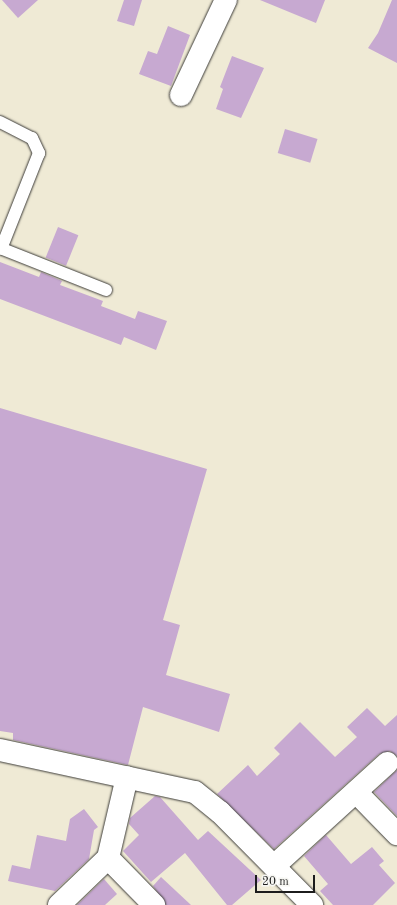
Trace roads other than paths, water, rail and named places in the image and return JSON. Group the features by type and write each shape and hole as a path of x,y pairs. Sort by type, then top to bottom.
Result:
{"street":[{"path":"181,95 226,0"},
{"path":"0,750 183,788 208,800 312,905"},
{"path":"274,866 387,763"},
{"path":"59,905 108,858 127,777"},
{"path":"356,792 397,834"},
{"path":"108,858 154,905"}],"lane":[{"path":"0,122 32,138 39,153 1,249 106,290"}]}
